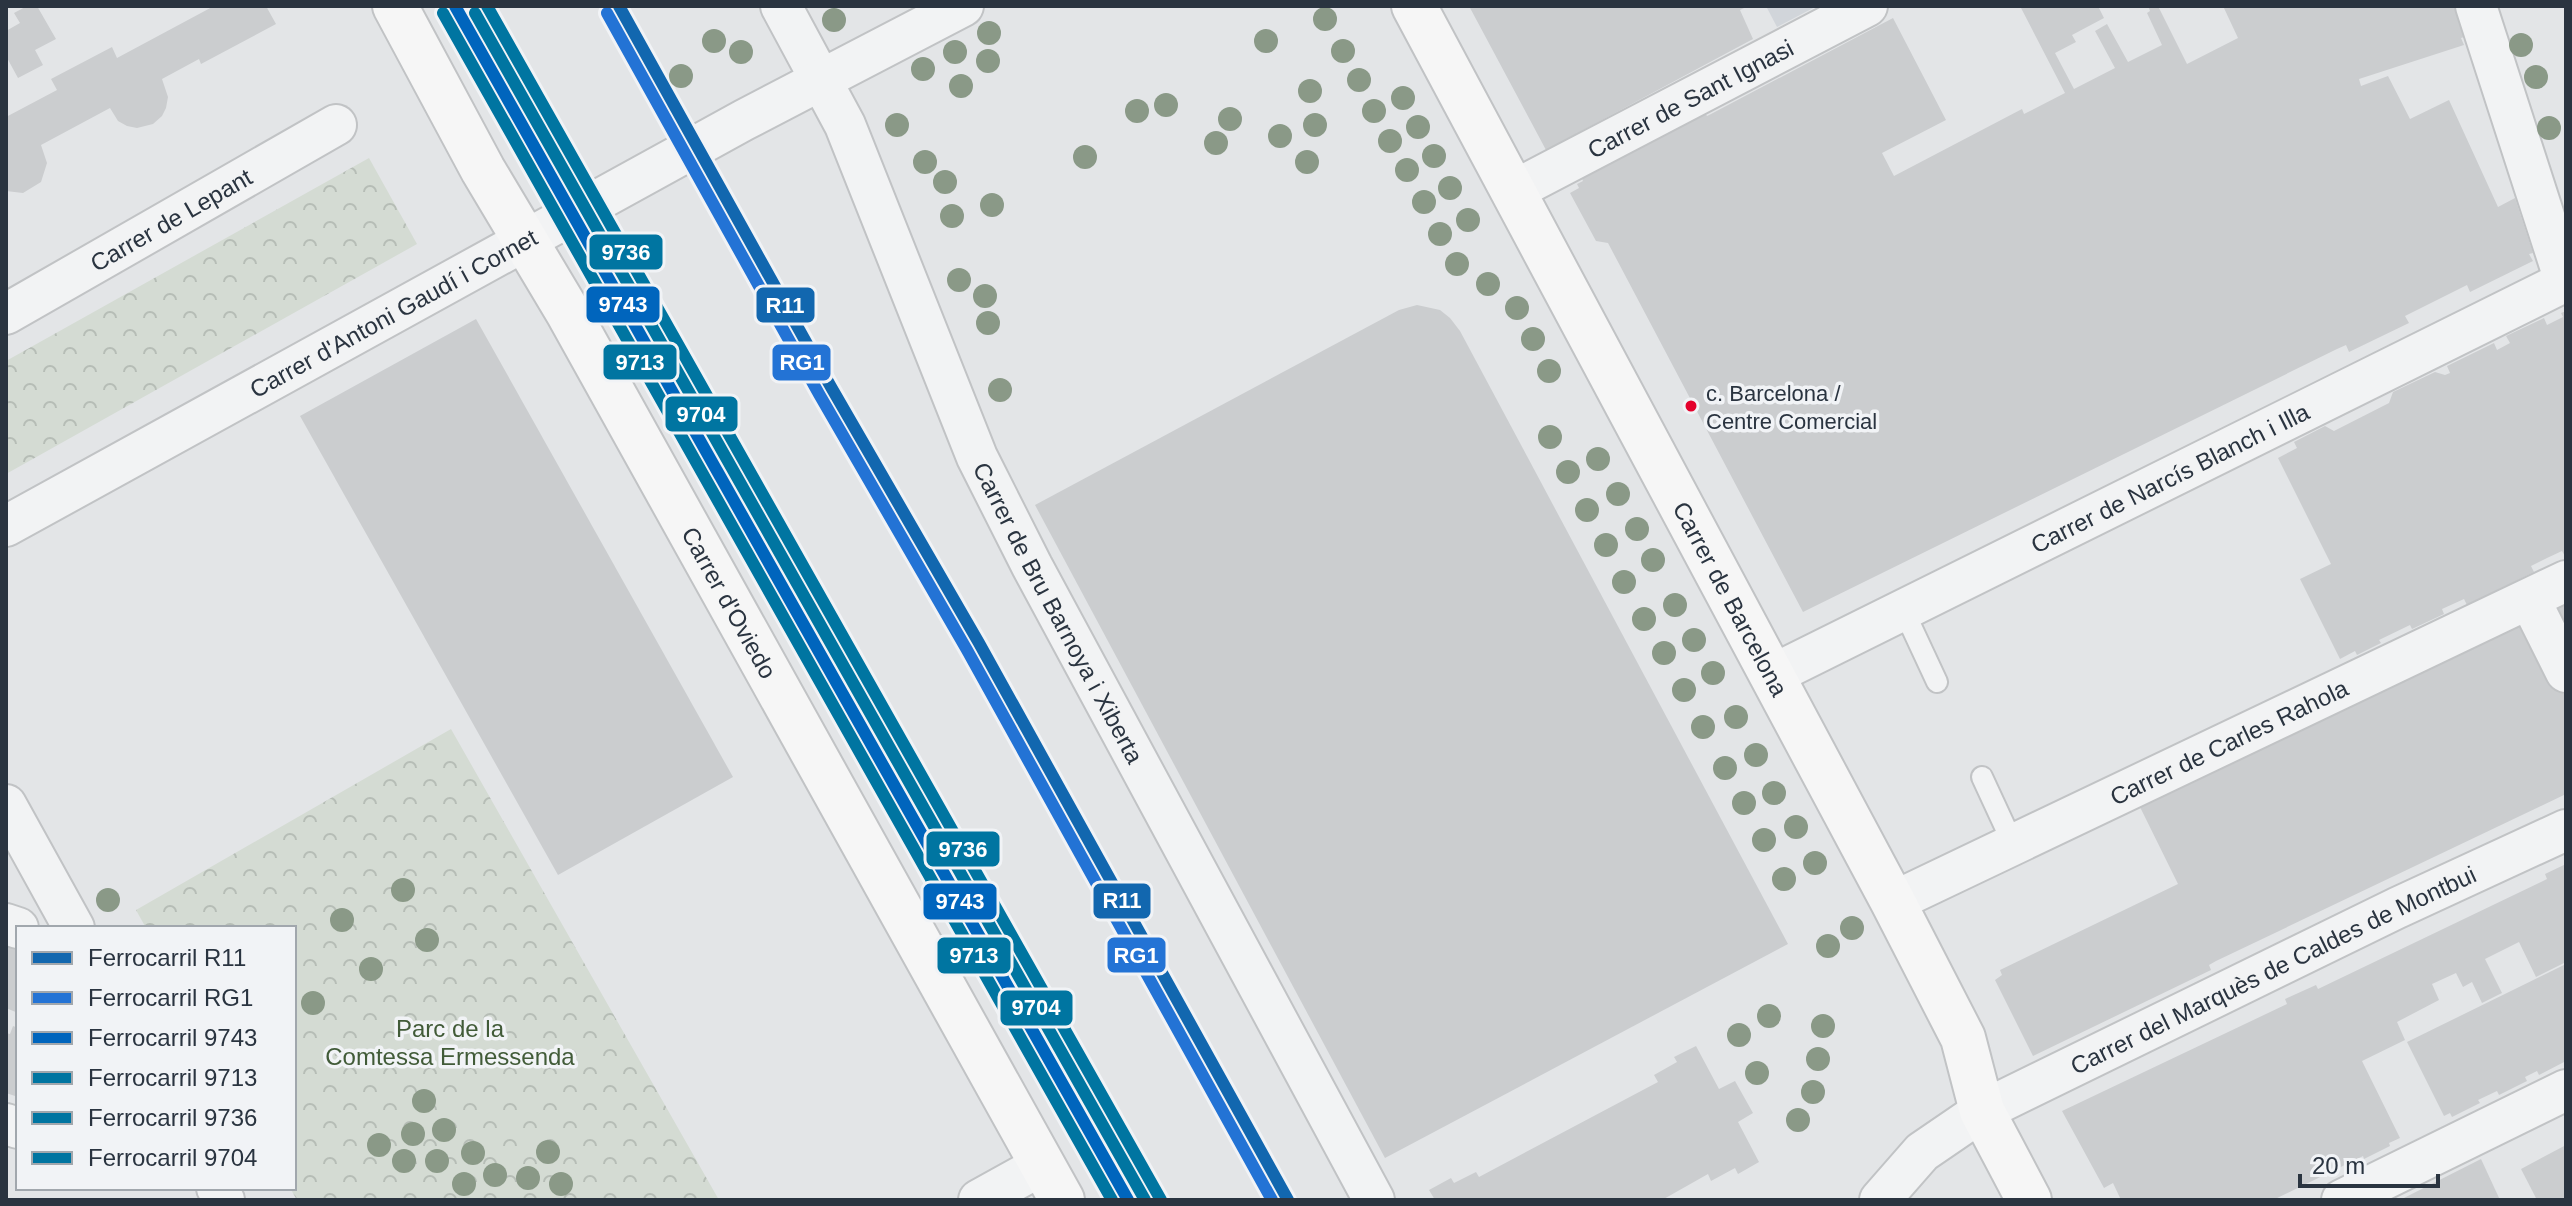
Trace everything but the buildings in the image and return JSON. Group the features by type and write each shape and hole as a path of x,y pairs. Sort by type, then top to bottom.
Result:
{"main road":[{"name":"Carrer d'Oviedo","path":"395,6 483,170 1052,1182"},
{"name":"Carrer de Barcelona","path":"1414,6 1893,902 1963,1038 1982,1111 2029,1200"}],"street":[{"name":"Carrer de Bru Barnoya i Xiberta","path":"781,6 845,125 977,457 1032,566 1374,1200"},
{"name":"Carrer d'Antoni Gaudí i Cornet","path":"6,526 744,120 963,6"},
{"name":"Carrer de Sant Ignasi","path":"1513,191 1867,6"},
{"path":"2476,6 2566,281"},
{"name":"Carrer de Lepant","path":"6,314 336,125"},
{"name":"Carrer de Narcís Blanch i Illa","path":"1772,675 2566,281"},
{"name":"Carrer de Carles Rahola","path":"1893,902 2566,581"},
{"path":"2536,612 2566,672"},
{"path":"6,805 73,926"},
{"name":"Carrer del Marquès de Caldes de Montbui","path":"1883,1199 1922,1152 1982,1111 2397,908 2566,830"},
{"path":"2342,1200 2566,1090"},
{"path":"979,1200 1052,1182"}],"lane":[{"path":"1903,609 1937,682"},
{"path":"1982,777 2013,844"}],"shaded area":[{"path":"1766,6 1817,6 1777,27"}],"green space":[{"path":"369,158 417,244 6,474 6,361"},
{"name":"Parc de la Comtessa Ermessenda","path":"451,729 719,1200 297,1200 291,1190 296,1190 296,926 145,926 136,910"}],"rail line":[{"name":"9743","path":"455,6 1128,1200"},
{"name":"9736","path":"487,6 1161,1200"},
{"name":"R11","path":"619,6 831,387 979,643 1288,1200"},
{"name":"9713","path":"443,13 1112,1200"},
{"name":"9704","path":"475,13 1145,1200"},
{"name":"RG1","path":"607,13 819,394 967,650 1272,1200"}],"place":[{"name":"c. Barcelona / Centre Comercial","path":"1691,406"}]}
